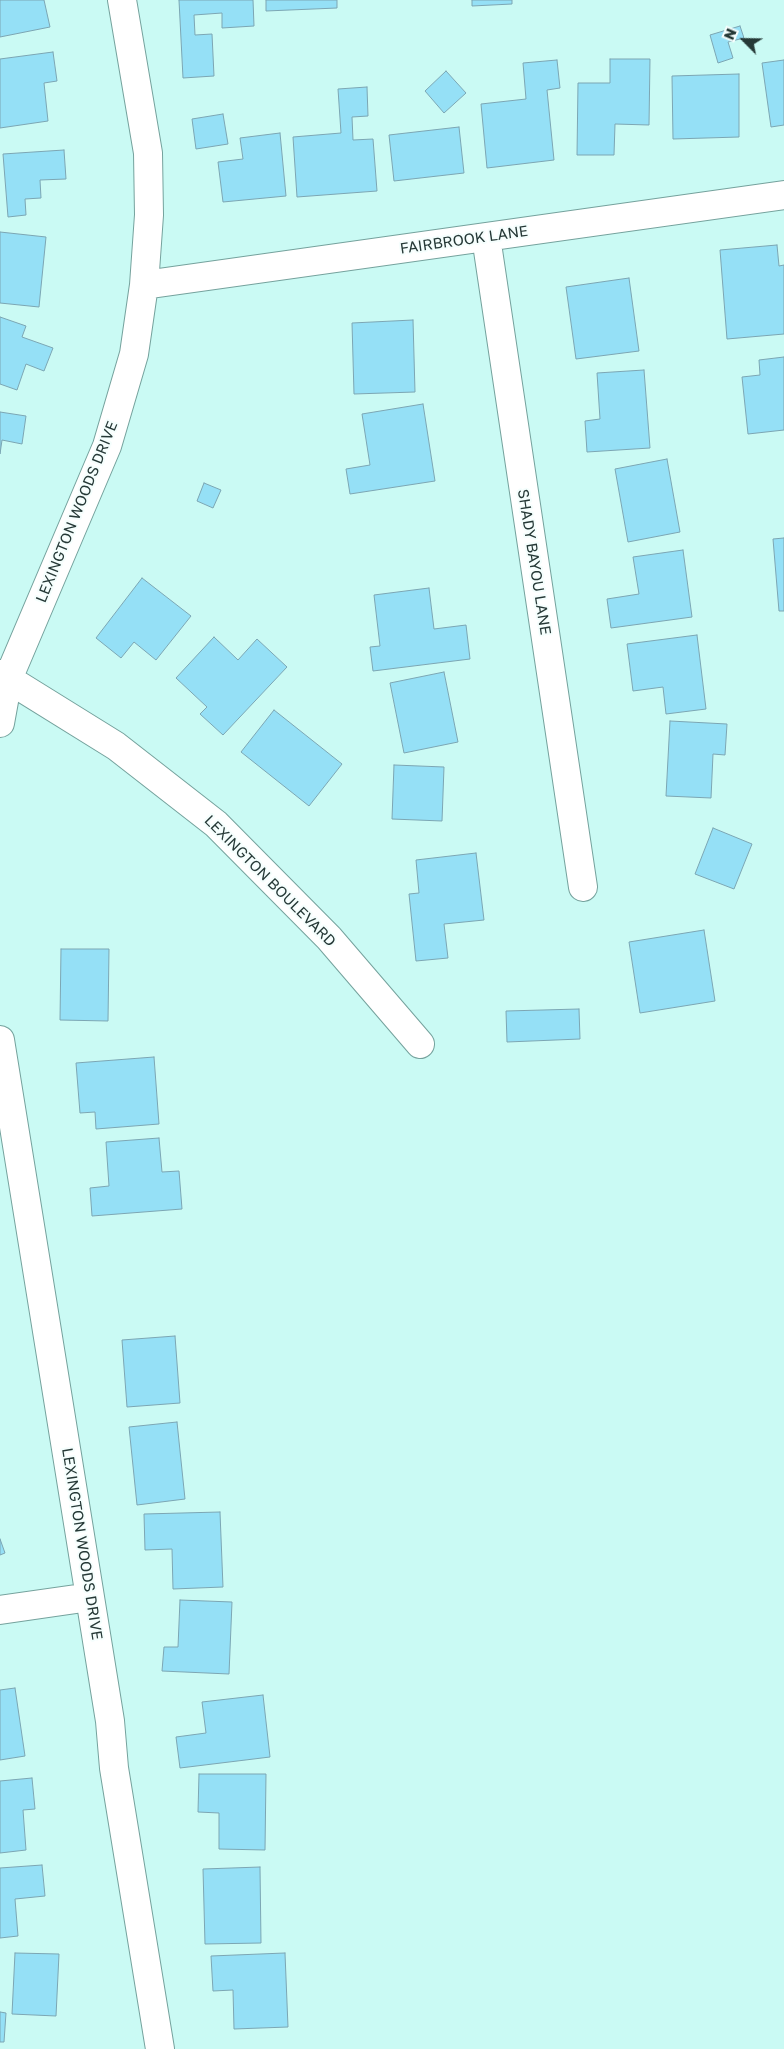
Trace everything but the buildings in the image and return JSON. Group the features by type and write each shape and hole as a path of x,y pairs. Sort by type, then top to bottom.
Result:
{"street":[{"name":"LEXINGTON WOODS DRIVE","path":"0,724 4,676 107,446 134,354 144,285 149,215 148,153 122,0"},
{"name":"FAIRBROOK LANE","path":"144,285 784,196"},
{"name":"SHADY BAYOU LANE","path":"486,237 583,887"},
{"name":"LEXINGTON BOULEVARD","path":"4,676 116,746 216,824 329,938 420,1044"},
{"name":"LEXINGTON WOODS DRIVE","path":"0,1040 110,1721 114,1768 160,2049"},
{"path":"0,1610 90,1597"}]}
